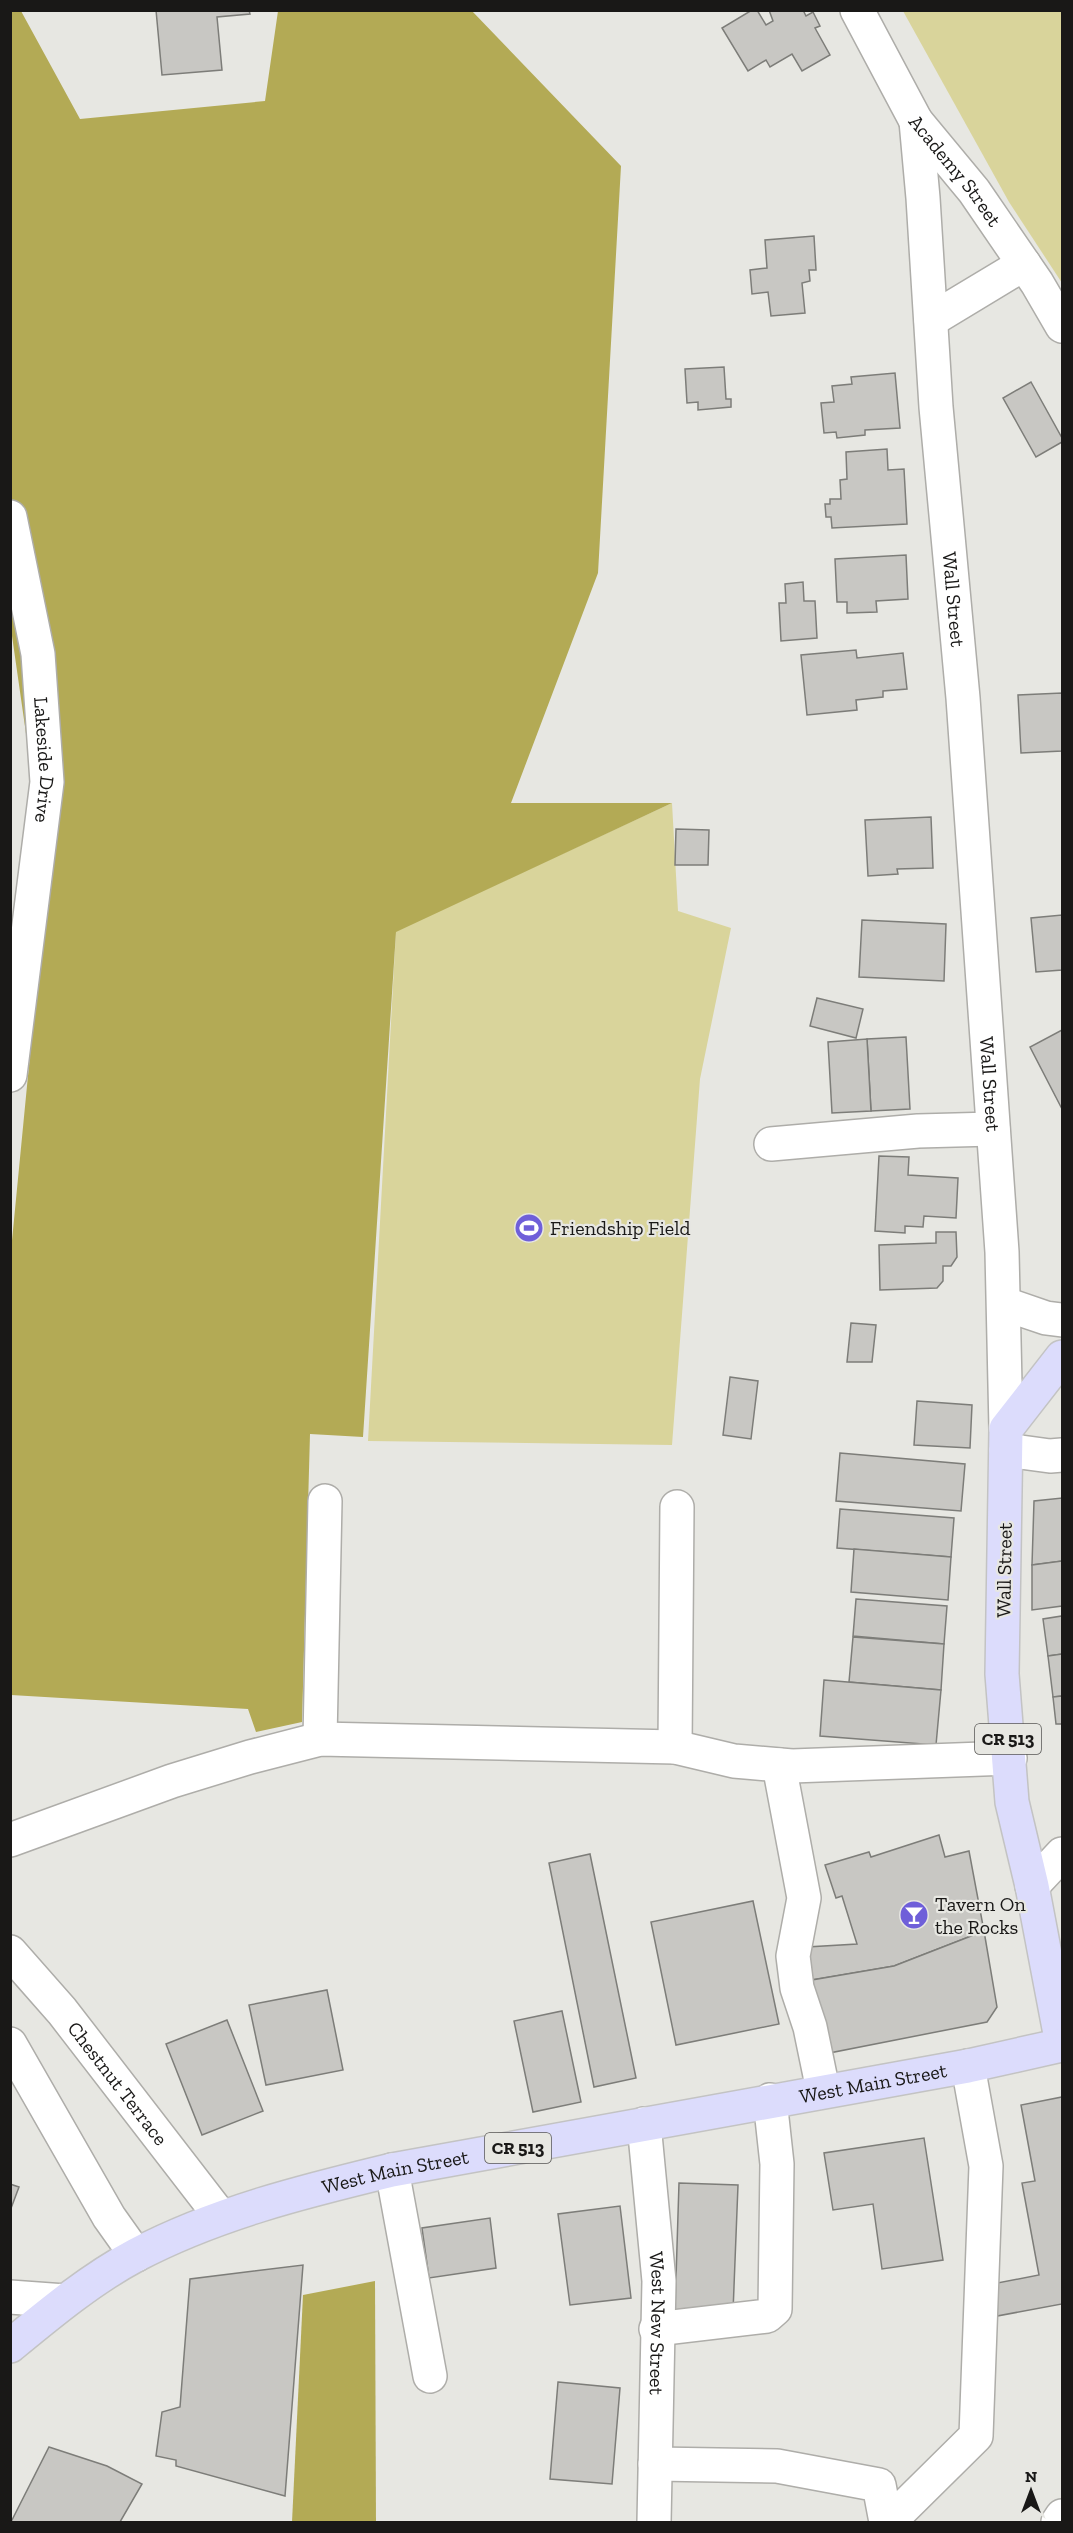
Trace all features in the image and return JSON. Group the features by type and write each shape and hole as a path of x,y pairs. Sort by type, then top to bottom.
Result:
{"main road":[{"path":"1006,1440 1062,1357"},
{"name":"Wall Street","path":"1006,1440 1002,1674 1012,1802 1032,1886 1062,2045"},
{"name":"West Main Street","path":"10,2346 65,2301 136,2255 221,2217 323,2186 392,2170 823,2090 968,2066 1062,2045"}],"street":[{"name":"Academy Street","path":"857,10 916,121 974,191 1024,264 1062,326"},
{"name":"Wall Street","path":"916,121 936,407 963,698 1005,1304 1006,1440"},
{"path":"931,320 1024,264"},
{"name":"Lakeside Drive","path":"10,517 38,654 47,782 10,1076"},
{"path":"771,1144 918,1131 993,1129"},
{"path":"1005,1304 1046,1318 1062,1320"},
{"path":"1006,1440 1050,1456 1062,1455"},
{"path":"320,1739 325,1501"},
{"path":"675,1746 677,1507"},
{"path":"10,1840 172,1781 320,1739 675,1746 734,1761 779,1765 1010,1758"},
{"path":"779,1765 804,1898 793,1956 794,1967 797,1988 810,2027 823,2090"},
{"path":"1032,1886 1062,1854"},
{"name":"Chestnut Terrace","path":"10,1952 62,2011 221,2217"},
{"path":"10,2044 109,2217 136,2255"},
{"path":"887,2523 976,2436 986,2166 968,2066"},
{"path":"656,2329 767,2316 775,2309 777,2164 770,2100"},
{"name":"West New Street","path":"644,2124 659,2281 656,2329 654,2523"},
{"path":"392,2170 430,2376"},
{"path":"10,2297 65,2301"},
{"path":"656,2464 777,2466 879,2485 887,2523"},
{"path":"1058,2523 1062,2516"}],"shaded area":[{"path":"21,11 80,119 265,101 278,11 472,11 621,166 598,573 511,803 672,803 396,932 363,1437 310,1434 302,1722 256,1732 248,1709 11,1695 10,1261 47,880 10,622 10,12"},
{"path":"903,11 1062,11 1062,283 1009,202"},
{"path":"672,803 678,911 731,928 700,1079 672,1445 368,1441 396,931"},
{"path":"375,2281 376,2522 292,2522 303,2295"}],"building":[{"path":"156,10 249,10 250,14 217,17 222,70 162,75"},
{"path":"752,10 757,10 766,25 773,21 769,10 803,10 806,16 813,12 820,26 815,28 830,55 802,71 792,54 770,67 766,60 748,71 722,28"},
{"path":"814,236 816,270 809,270 810,281 802,283 805,313 771,316 768,292 752,294 750,270 767,268 765,240"},
{"path":"724,367 726,399 731,399 731,407 698,410 698,402 687,403 685,369"},
{"path":"895,373 900,428 865,430 865,435 837,438 836,432 824,433 821,403 834,402 832,386 852,384 851,377"},
{"path":"1031,382 1062,438 1062,442 1036,457 1003,398"},
{"path":"887,449 888,470 904,469 907,524 832,528 831,517 826,517 825,504 830,504 830,499 841,499 840,480 847,479 846,452"},
{"path":"906,555 908,599 876,601 877,612 847,613 847,602 837,602 835,559"},
{"path":"803,582 804,601 815,601 817,638 781,641 779,603 786,603 785,584"},
{"path":"856,650 857,658 903,653 907,689 883,691 883,697 856,700 857,710 807,715 801,655"},
{"path":"1062,693 1062,751 1021,753 1018,695"},
{"path":"931,817 933,868 897,869 898,874 868,876 865,820"},
{"path":"676,829 709,830 708,865 675,865"},
{"path":"1062,915 1062,970 1036,972 1031,918"},
{"path":"862,920 946,924 944,981 859,977"},
{"path":"817,998 863,1009 856,1038 810,1026"},
{"path":"1062,1030 1062,1109 1030,1047"},
{"path":"906,1037 910,1109 871,1111 867,1039"},
{"path":"867,1039 871,1111 832,1113 828,1042"},
{"path":"879,1156 909,1157 908,1175 958,1178 956,1218 924,1216 923,1227 905,1226 905,1233 875,1231"},
{"path":"936,1232 956,1232 957,1257 951,1266 943,1266 943,1281 937,1288 880,1290 879,1245 936,1243"},
{"path":"851,1323 876,1325 872,1362 847,1362"},
{"path":"730,1377 758,1381 751,1439 723,1435"},
{"path":"917,1401 972,1405 970,1448 914,1445"},
{"path":"840,1453 965,1464 961,1511 836,1501"},
{"path":"1062,1498 1062,1561 1032,1565 1034,1501"},
{"path":"840,1509 954,1518 951,1557 837,1548"},
{"path":"854,1549 951,1557 948,1600 851,1592"},
{"path":"1062,1561 1062,1606 1032,1610 1032,1565"},
{"path":"856,1599 947,1606 944,1644 853,1636"},
{"path":"1062,1616 1062,1654 1048,1656 1043,1619"},
{"path":"853,1637 944,1644 941,1690 849,1682"},
{"path":"1062,1654 1062,1696 1053,1697 1048,1656"},
{"path":"824,1680 941,1690 936,1745 820,1736"},
{"path":"1062,1696 1062,1724 1056,1724 1053,1697"},
{"name":"Tavern On the Rocks","path":"939,1835 945,1857 969,1851 984,1931 894,1966 811,1980 807,1947 857,1944 842,1896 836,1898 825,1865 869,1852 871,1857"},
{"path":"590,1854 636,2078 594,2087 549,1863"},
{"path":"753,1901 779,2024 676,2045 651,1922"},
{"path":"984,1931 997,2007 987,2022 819,2055 806,1981 894,1966"},
{"path":"327,1990 343,2070 266,2085 249,2005"},
{"path":"562,2011 581,2102 533,2112 514,2021"},
{"path":"227,2020 263,2111 202,2135 166,2044"},
{"path":"1062,2097 1062,2304 997,2316 992,2284 1039,2275 1022,2183 1035,2181 1021,2105"},
{"path":"924,2138 943,2260 882,2269 873,2204 833,2210 824,2153"},
{"path":"679,2183 738,2185 733,2312 675,2310"},
{"path":"10,2184 19,2187 10,2211"},
{"path":"620,2206 631,2298 570,2305 558,2214"},
{"path":"490,2218 496,2268 429,2278 422,2228"},
{"path":"303,2265 285,2496 176,2466 176,2460 156,2456 162,2412 180,2407 190,2279"},
{"path":"558,2382 620,2388 612,2484 550,2479"},
{"path":"49,2447 107,2466 142,2484 120,2522 11,2522"}],"place":[{"name":"Friendship Field","path":"529,1228"},
{"name":"Tavern On the Rocks","path":"914,1915"}]}
